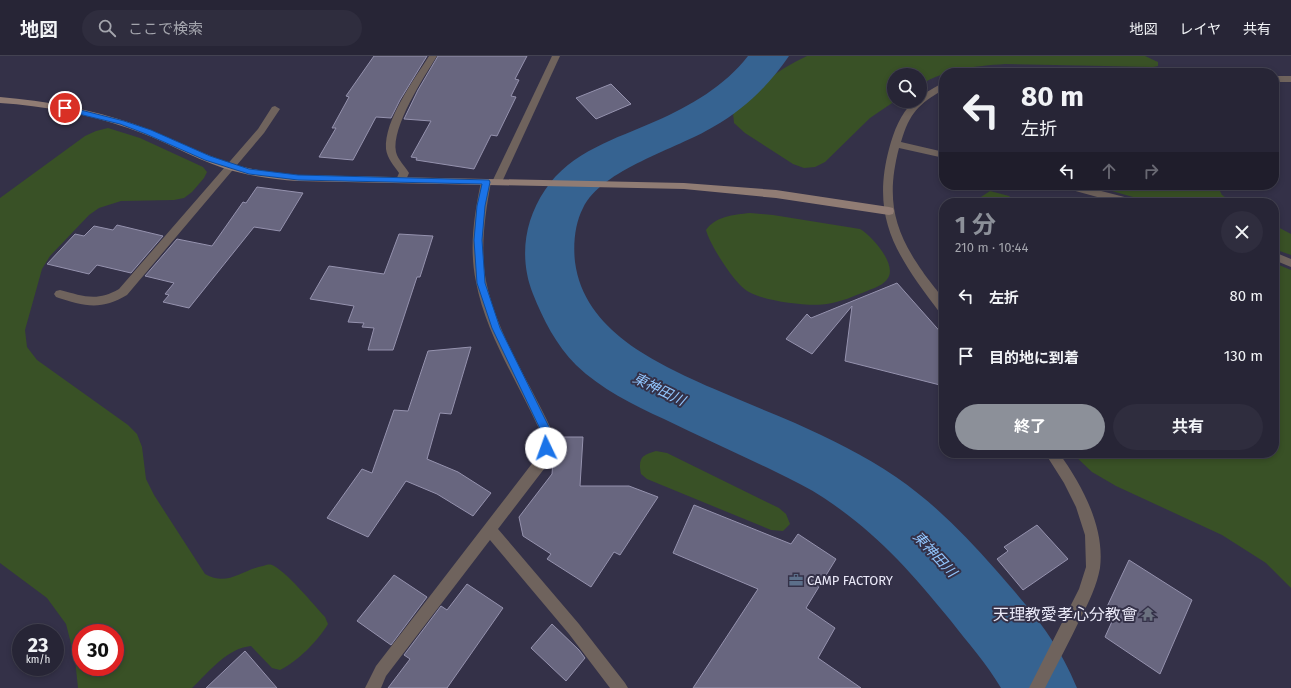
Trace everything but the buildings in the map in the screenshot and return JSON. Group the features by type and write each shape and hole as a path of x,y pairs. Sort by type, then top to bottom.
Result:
{"street":[{"path":"401,180 404,173 395,162 391,148 393,133 409,96 433,56"},
{"path":"373,688 381,671 538,465 546,448 546,431 496,328 481,283 478,240 481,206 556,56"},
{"path":"1279,78 1291,79"},
{"path":"927,95 939,88"},
{"path":"0,100 65,108 122,122 231,167 273,176 298,178 614,184 730,189 776,194 889,211"},
{"path":"911,108 904,119 888,176 887,195 889,211 891,222 902,250 939,303"},
{"path":"60,294 93,303 114,298 123,292 261,132 275,109"},
{"path":"896,144 939,154"},
{"path":"1084,190 1113,198"},
{"path":"1279,258 1291,263"},
{"path":"1037,688 1083,597 1093,568 1092,536 1083,504 1067,475 1055,458"},
{"path":"489,529 579,634 620,688"}],"green space":[{"path":"807,56 1145,56 1158,62 1158,66 1153,67 1005,64 966,68 939,68 939,76 927,82 927,68 887,68 887,106 870,118 825,162 815,167 804,168 793,164 745,133 734,123 733,113 740,104 766,80"},
{"path":"108,128 140,138 203,167 207,172 192,192 184,198 174,200 121,201 99,208 89,215 50,256 42,269 25,330 27,347 37,360 128,425 137,434 142,447 146,479 154,495 205,574 213,578 221,579 228,578 255,568 272,565 292,580 325,617 328,624 318,638 294,662 280,670 272,668 251,646 234,651 226,656 192,688 78,688 77,676 124,676 124,624 72,624 72,647 66,624 47,598 0,563 0,198 85,136"},
{"path":"1108,190 1220,190 1222,195 1226,198 1136,198"},
{"path":"990,191 1009,196 1011,198 980,198"},
{"path":"750,213 773,215 860,229 877,244 886,258 890,272 888,278 884,283 847,299 819,305 776,301 749,292 743,288 730,273 712,245 706,230 710,225 725,217"},
{"path":"1279,228 1291,234 1291,255 1279,251"},
{"path":"1279,265 1291,270 1291,588 1266,563 1222,535 1116,486 1092,472 1077,458 1279,458"},
{"path":"656,451 667,453 779,508 786,514 790,524 783,531 771,530 647,479 641,474 640,461 647,454"}],"waterway":[{"name":"東神田川","path":"769,56 760,69 749,80 713,109 672,131 610,159 582,177 570,189 561,203 553,223 551,233 550,265 555,285 566,310 579,331 595,349 614,364 655,388 787,448 837,473 892,511 918,534 953,572 1018,650 1041,688"}],"place":[{"name":"CAMP FACTORY","path":"796,580"},
{"name":"天理教愛孝心分教會","path":"1148,614"}],"route":[{"path":"65,108 122,122 207,158 249,171 273,176 298,178 486,182 481,206 478,240 481,283 487,305 496,328 546,431 546,448"}]}
